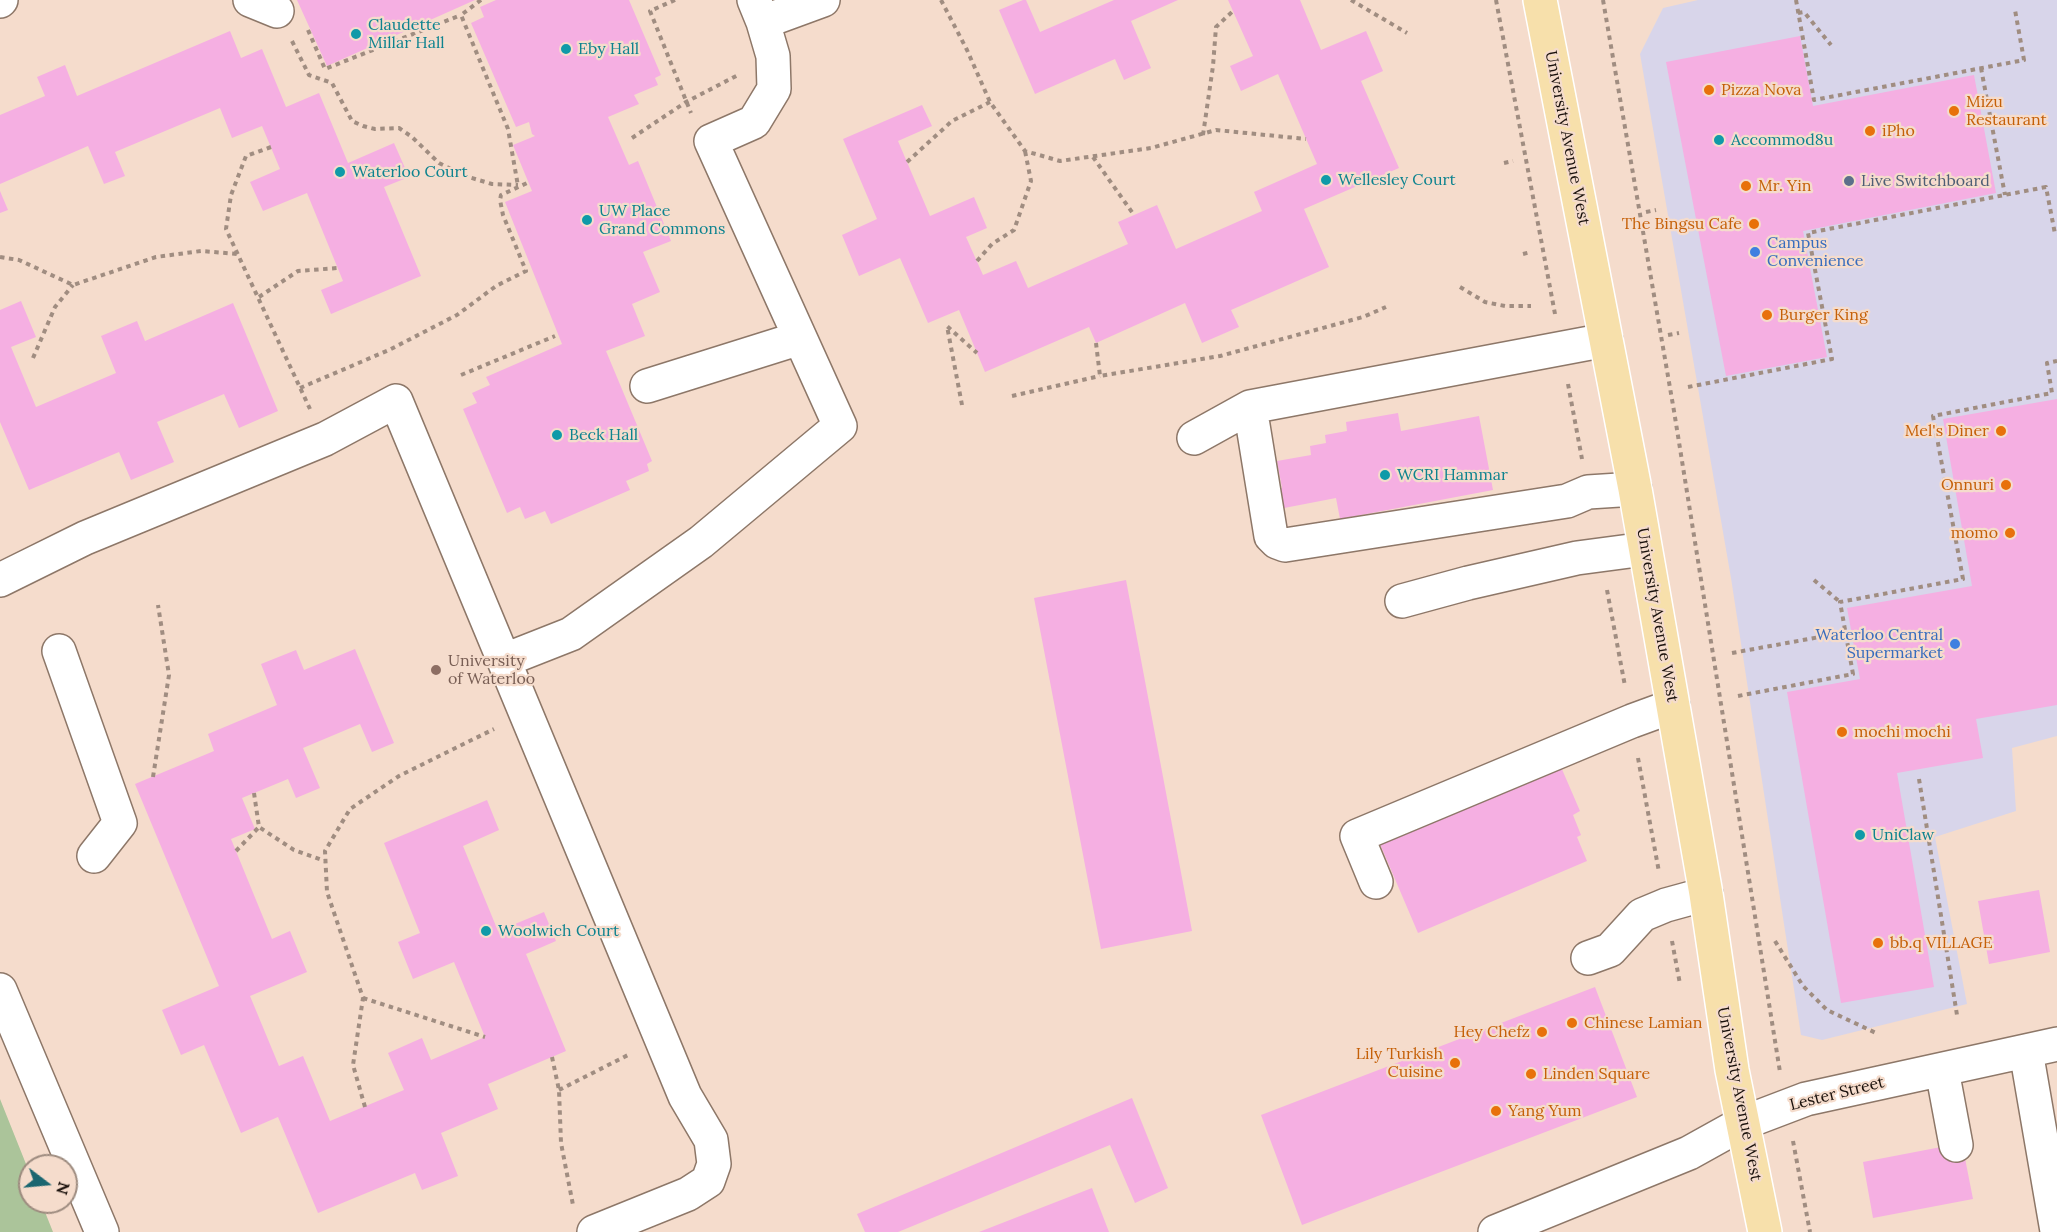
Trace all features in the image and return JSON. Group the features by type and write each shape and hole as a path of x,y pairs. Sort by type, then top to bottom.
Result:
{"main road":[{"name":"University Avenue West","path":"1540,0 1635,489 1706,894 1732,1070 1765,1232"}],"street":[{"path":"505,660 571,634 701,542 840,426 711,141 754,122 774,89 773,56 758,11 823,0"},
{"path":"647,386 800,338"},
{"path":"1194,438 1250,407 1606,340"},
{"path":"0,580 85,538 324,439 396,401 685,1096 711,1140 714,1164 708,1181 688,1194 584,1222"},
{"path":"1250,407 1271,536 1277,542 1285,545 1567,501 1588,492 1635,489"},
{"path":"1402,601 1577,558 1645,549"},
{"path":"59,651 120,823 94,856"},
{"path":"1376,882 1357,836 1673,706"},
{"path":"1588,958 1610,950 1642,915 1666,905 1706,894"},
{"path":"0,990 102,1232"},
{"path":"2041,1048 2057,1231"},
{"name":"Lester Street","path":"1495,1232 1689,1153 1743,1124 1806,1099 2041,1048"},
{"path":"1942,1070 1956,1144"}],"path":[{"path":"277,11 325,69 461,15 481,0"},
{"path":"675,0 650,11 698,128 711,141"},
{"path":"941,0 990,102 1025,151 1031,181 1014,230 992,244 977,261"},
{"path":"1351,0 1407,33"},
{"path":"1496,0 1506,51"},
{"path":"1603,0 1674,411 1775,1046"},
{"path":"1796,0 1814,100 2024,60 2015,10"},
{"path":"277,11 309,75 332,83 352,121 375,129 399,128 439,163 465,176 492,184 518,186"},
{"path":"1203,135 1212,77 1216,27 1233,11"},
{"path":"1798,13 1804,12 1831,45"},
{"path":"461,15 508,129 518,186"},
{"path":"632,138 686,102 773,56"},
{"path":"1981,68 2005,195"},
{"path":"906,162 952,122 990,102"},
{"path":"1025,151 1060,161 1151,148 1216,130 1306,139"},
{"path":"271,147 246,156 231,195 226,229 324,439"},
{"path":"1093,157 1134,215"},
{"path":"1504,163 1513,161"},
{"path":"300,388 389,351 457,315 496,286 526,271 503,215 500,200 501,195 527,183"},
{"path":"1688,387 1832,359 1808,233 2046,187 2055,234"},
{"path":"1646,212 1656,210"},
{"path":"33,358 55,307 73,285 156,257 201,251 239,254"},
{"path":"1523,254 1531,252"},
{"path":"0,257 19,260 73,285"},
{"path":"259,297 298,271 338,268"},
{"path":"1460,287 1485,302 1505,306 1531,306"},
{"path":"1012,396 1100,376 1220,356 1363,317 1386,307"},
{"path":"962,405 947,326 977,353"},
{"path":"1668,335 1679,333"},
{"path":"461,375 555,336"},
{"path":"1096,343 1100,376"},
{"path":"1840,602 1964,579 1933,416 2052,393 2047,363 2057,361"},
{"path":"1738,696 1853,674 1840,602 1814,580"},
{"path":"153,777 169,675 158,605"},
{"path":"1732,653 1825,636"},
{"path":"365,1107 353,1065 363,998 327,892 325,851 350,809 399,776 483,734 529,717"},
{"path":"1919,779 1957,1015"},
{"path":"254,793 259,827 294,850 325,861"},
{"path":"236,851 259,827"},
{"path":"1775,941 1803,986 1827,1010 1876,1033"},
{"path":"363,998 485,1037"},
{"path":"559,1090 661,1038"},
{"path":"552,1057 559,1090 561,1143 584,1222"},
{"path":"1799,1175 1810,1232"}],"shaded area":[{"path":"1698,0 2057,0 2057,736 2012,748 2016,811 1935,837 1967,1004 1822,1040 1801,1035 1731,578 1640,54 1663,8"}],"green space":[{"path":"0,1099 22,1154 18,1154 18,1214 46,1214 53,1232 0,1232"}],"building":[{"name":"Claudette Millar Hall","path":"297,0 475,0 327,66"},
{"path":"496,0 629,0 661,75 655,78 658,85 634,95 639,104 608,117 629,165 638,161 671,241 643,252 660,292 632,304 645,336 606,351 652,461 647,464 649,471 626,481 630,490 551,524 545,511 525,519 520,507 507,513 463,409 477,403 472,393 490,385 486,377 562,344 505,202 532,191 513,145 535,136 532,134 529,122 516,127 471,23 484,17 480,7"},
{"path":"1026,0 1040,32 1114,0 1178,0 1131,21 1151,68 1124,80 1115,59 1035,94 999,10"},
{"name":"Wellesley Court","path":"1228,0 1300,0 1321,50 1366,31 1383,71 1361,81 1399,168 1304,209 1329,267 1231,310 1239,327 1202,343 1185,303 1096,343 1089,327 985,372 959,310 928,323 900,258 859,276 842,235 877,219 843,139 922,105 932,126 898,141 930,216 974,197 987,228 966,237 983,275 1016,261 1028,288 1128,244 1118,222 1157,205 1176,249 1262,211 1254,192 1317,164 1278,74 1241,91 1230,66 1253,56"},
{"name":"Waterloo Court","path":"230,31 241,58 262,49 286,107 319,93 348,163 394,143 409,177 384,187 421,276 331,314 321,290 343,281 307,193 263,211 250,182 280,169 262,126 232,138 220,108 115,152 125,176 104,184 88,146 0,184 0,115 45,96 37,77 65,65 77,96"},
{"path":"1800,36 1813,106 1974,75 1996,193 1803,231 1827,357 1726,376 1666,62"},
{"path":"0,191 8,210 0,213"},
{"path":"21,301 36,337 11,347 36,407 116,373 101,336 137,321 145,341 233,303 278,411 239,428 224,394 157,422 174,462 131,480 119,452 29,490 0,422 0,310"},
{"path":"2057,399 2057,705 1976,719 1983,758 1897,773 1934,987 1841,1003 1787,692 1860,679 1847,608 1972,586 1943,419"},
{"name":"WCRI Hammar","path":"1398,413 1401,431 1479,416 1493,490 1340,519 1336,498 1279,509 1275,489 1282,488 1277,461 1311,455 1310,446 1326,443 1325,435 1347,431 1346,422"},
{"path":"1126,580 1192,931 1101,949 1034,598"},
{"name":"Woolwich Court","path":"355,649 394,743 372,752 360,724 303,748 320,788 296,798 288,779 242,798 255,829 231,839 272,939 290,931 307,972 250,996 279,1066 303,1056 330,1121 404,1090 388,1053 422,1038 431,1060 485,1037 454,962 413,979 398,942 420,933 384,843 487,800 499,830 463,846 498,931 544,912 556,941 526,954 566,1051 488,1084 498,1109 441,1133 458,1176 422,1190 415,1173 318,1213 278,1117 241,1133 204,1045 181,1055 162,1010 219,986 135,784 214,751 208,734 277,705 261,664 296,650 304,670"},
{"path":"1561,767 1580,811 1573,815 1581,835 1577,837 1587,861 1418,933 1380,844"},
{"path":"2039,890 2050,952 1989,964 1978,901"},
{"path":"1595,987 1637,1097 1302,1225 1261,1115"},
{"path":"1132,1098 1168,1188 1135,1203 1110,1145 898,1232 865,1232 857,1214"},
{"path":"1962,1143 1973,1199 1873,1218 1863,1162"},
{"path":"1092,1188 1109,1232 979,1232"}],"place":[{"name":"Claudette Millar Hall","path":"356,34"},
{"name":"Eby Hall","path":"566,49"},
{"name":"Pizza Nova","path":"1709,90"},
{"name":"Mizu Restaurant","path":"1954,111"},
{"name":"iPho","path":"1870,131"},
{"name":"Accommod8u","path":"1719,140"},
{"name":"Waterloo Court","path":"340,172"},
{"name":"Wellesley Court","path":"1326,180"},
{"name":"Live Switchboard","path":"1849,181"},
{"name":"Mr. Yin","path":"1746,186"},
{"name":"UW Place Grand Commons","path":"587,220"},
{"name":"The Bingsu Cafe","path":"1754,224"},
{"name":"Campus Convenience","path":"1755,252"},
{"name":"Burger King","path":"1767,315"},
{"name":"Mel's Diner","path":"2001,431"},
{"name":"Beck Hall","path":"557,435"},
{"name":"WCRI Hammar","path":"1385,475"},
{"name":"Onnuri","path":"2006,485"},
{"name":"momo","path":"2010,533"},
{"name":"Waterloo Central Supermarket","path":"1955,644"},
{"name":"University of Waterloo","path":"436,670"},
{"name":"mochi mochi","path":"1842,732"},
{"name":"UniClaw","path":"1860,835"},
{"name":"Woolwich Court","path":"486,931"},
{"name":"bb.q VILLAGE","path":"1878,943"},
{"name":"Chinese Lamian","path":"1572,1023"},
{"name":"Hey Chefz","path":"1542,1032"},
{"name":"Lily Turkish Cuisine","path":"1455,1063"},
{"name":"Linden Square","path":"1531,1074"},
{"name":"Yang Yum","path":"1496,1111"}]}
